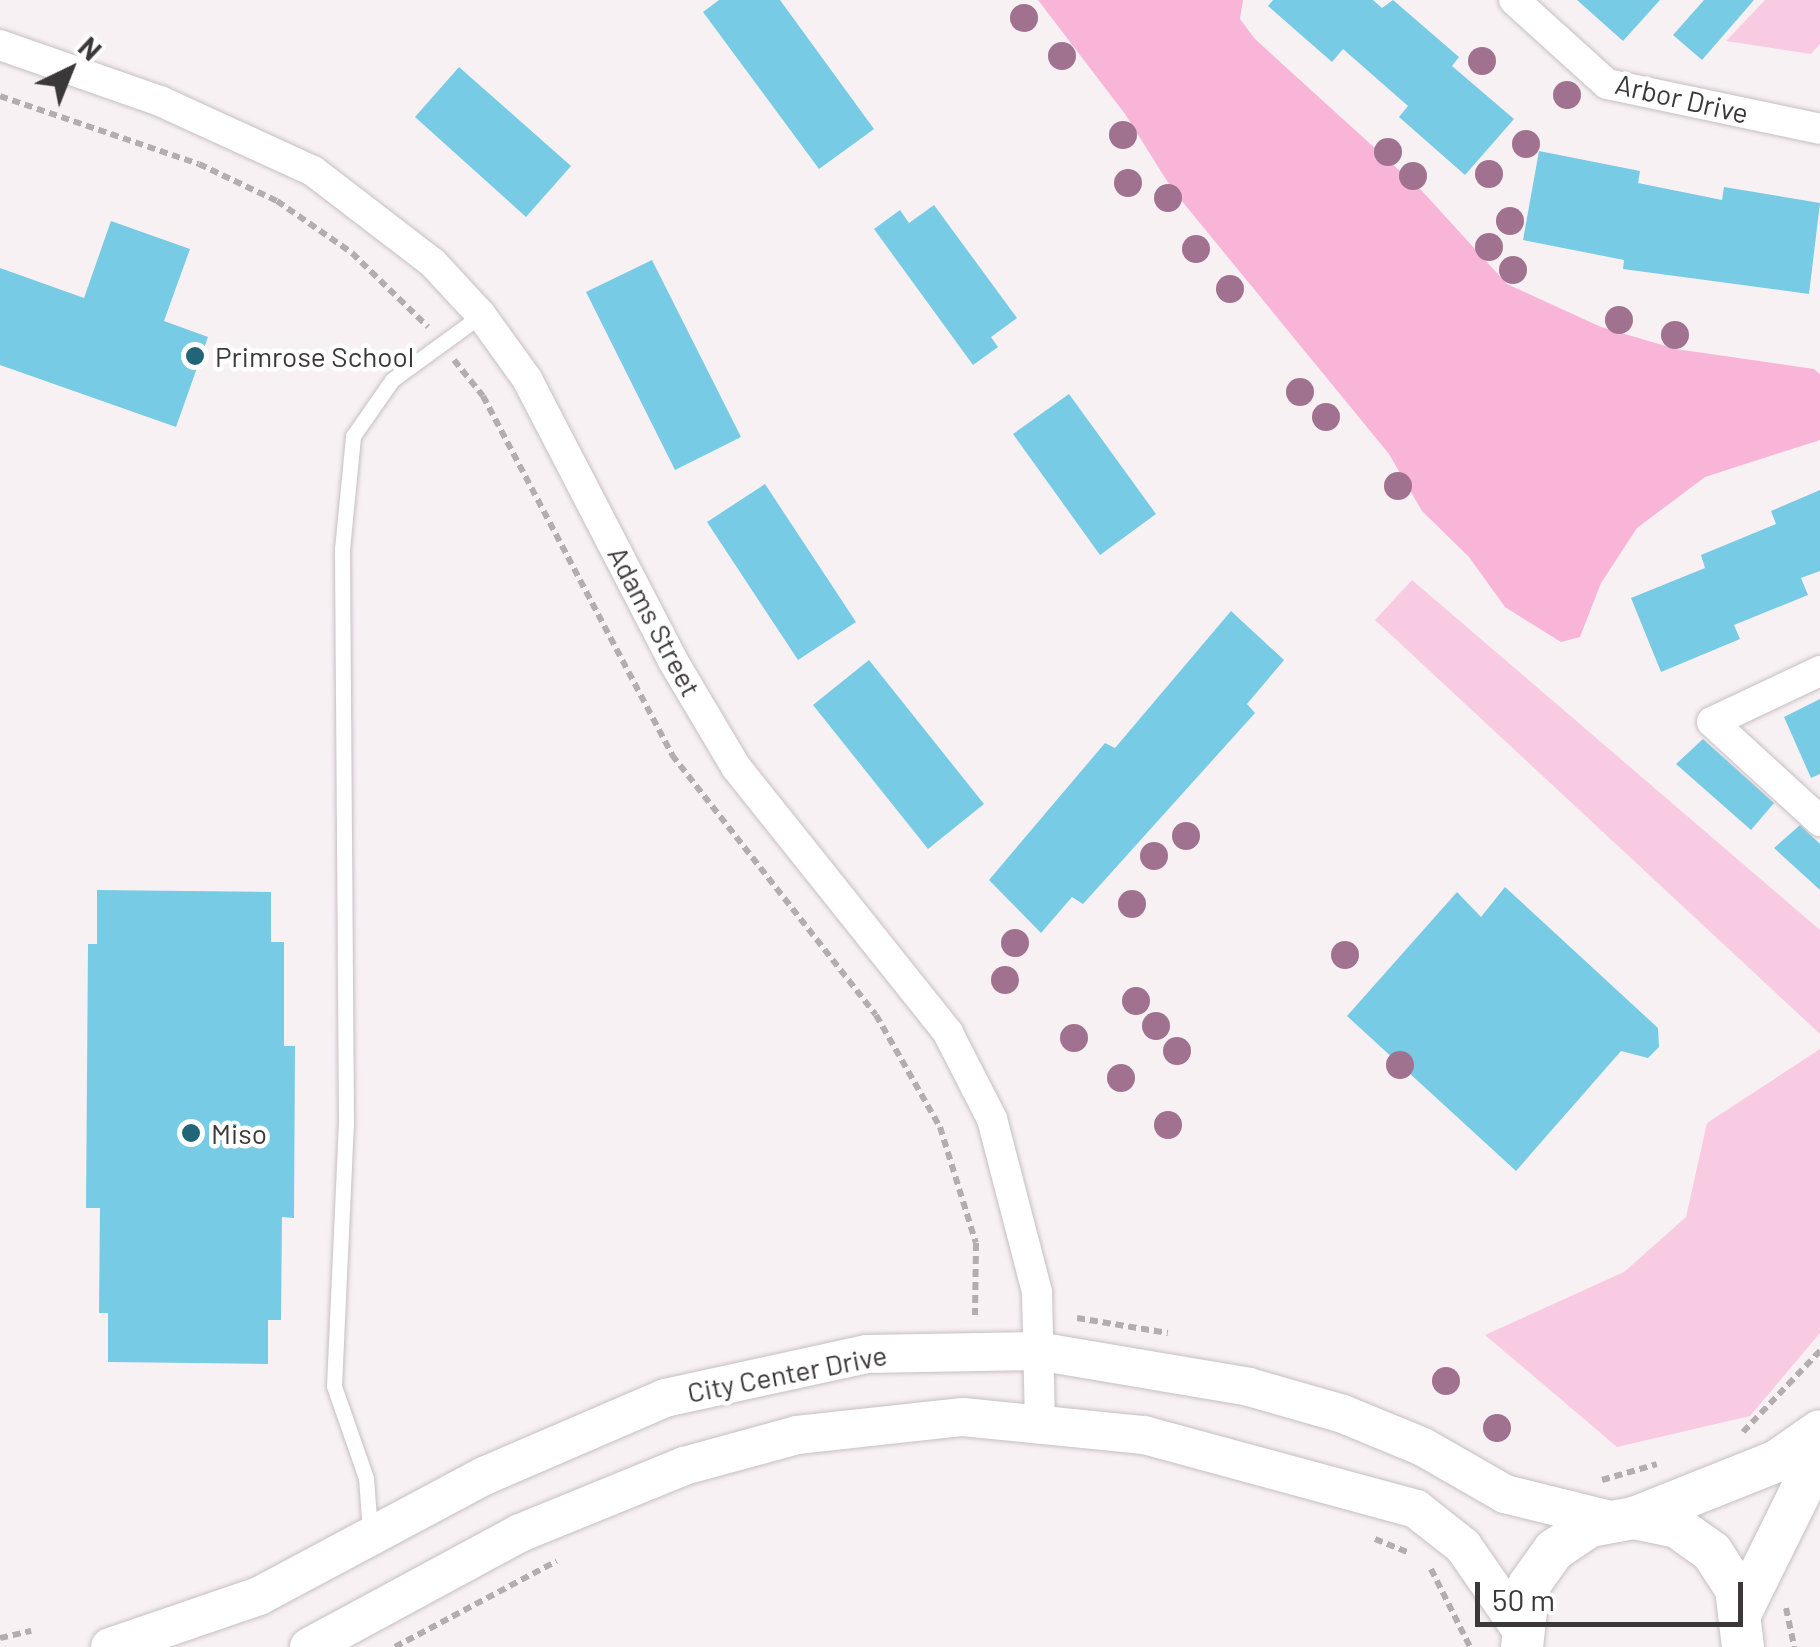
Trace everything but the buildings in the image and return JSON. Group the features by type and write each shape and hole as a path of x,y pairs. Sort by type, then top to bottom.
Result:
{"main road":[{"path":"1521,1637 1539,1566 1570,1536 1613,1507 1778,1461 1820,1431"},
{"path":"1743,1637 1820,1452"},
{"path":"1613,1507 1696,1537 1726,1569 1743,1637"}],"street":[{"name":"Arbor Drive","path":"1514,0 1608,84 1820,128"},
{"name":"Adams Street","path":"0,45 160,100 313,171 433,263 481,314 536,396 673,661 736,766 948,1034 992,1119 1038,1292 1040,1421"},
{"path":"1820,672 1712,722 1820,821"},
{"name":"City Center Drive","path":"110,1647 258,1596 370,1540 484,1476 665,1398 867,1354 1037,1351 1249,1387 1343,1414 1423,1448 1506,1494 1613,1507"},
{"path":"309,1647 520,1533 684,1466 797,1434 888,1422 1040,1421 1162,1439 1416,1509 1463,1546 1521,1637"}],"lane":[{"path":"370,1540 366,1478 334,1386 346,1126 342,549 354,436 392,380 481,314"}],"path":[{"path":"0,96 199,164 277,200 352,253 441,344 483,396 672,755 876,1015 940,1128 976,1243 974,1315"},
{"path":"1735,1440 1820,1351"},
{"path":"1613,1507 1665,1461"},
{"path":"1364,1535 1418,1556 1432,1570 1470,1647"},
{"path":"395,1647 571,1554"},
{"path":"0,1638 31,1631"}],"shaded area":[{"path":"1038,0 1243,0 1240,19 1255,39 1422,191 1507,284 1601,327 1676,349 1814,369 1820,374 1820,440 1705,477 1637,528 1601,583 1580,637 1561,642 1505,607 1469,557 1422,511 1389,454 1172,189 1125,114"},
{"path":"1765,0 1820,0 1820,44 1811,54 1726,41"},
{"path":"1412,580 1820,930 1820,1034 1375,620"},
{"path":"1820,1049 1820,1333 1750,1416 1617,1447 1485,1335 1624,1272 1686,1217 1707,1123"}],"place":[{"name":"Primrose School","path":"195,356"},
{"name":"Miso","path":"191,1133"}]}
